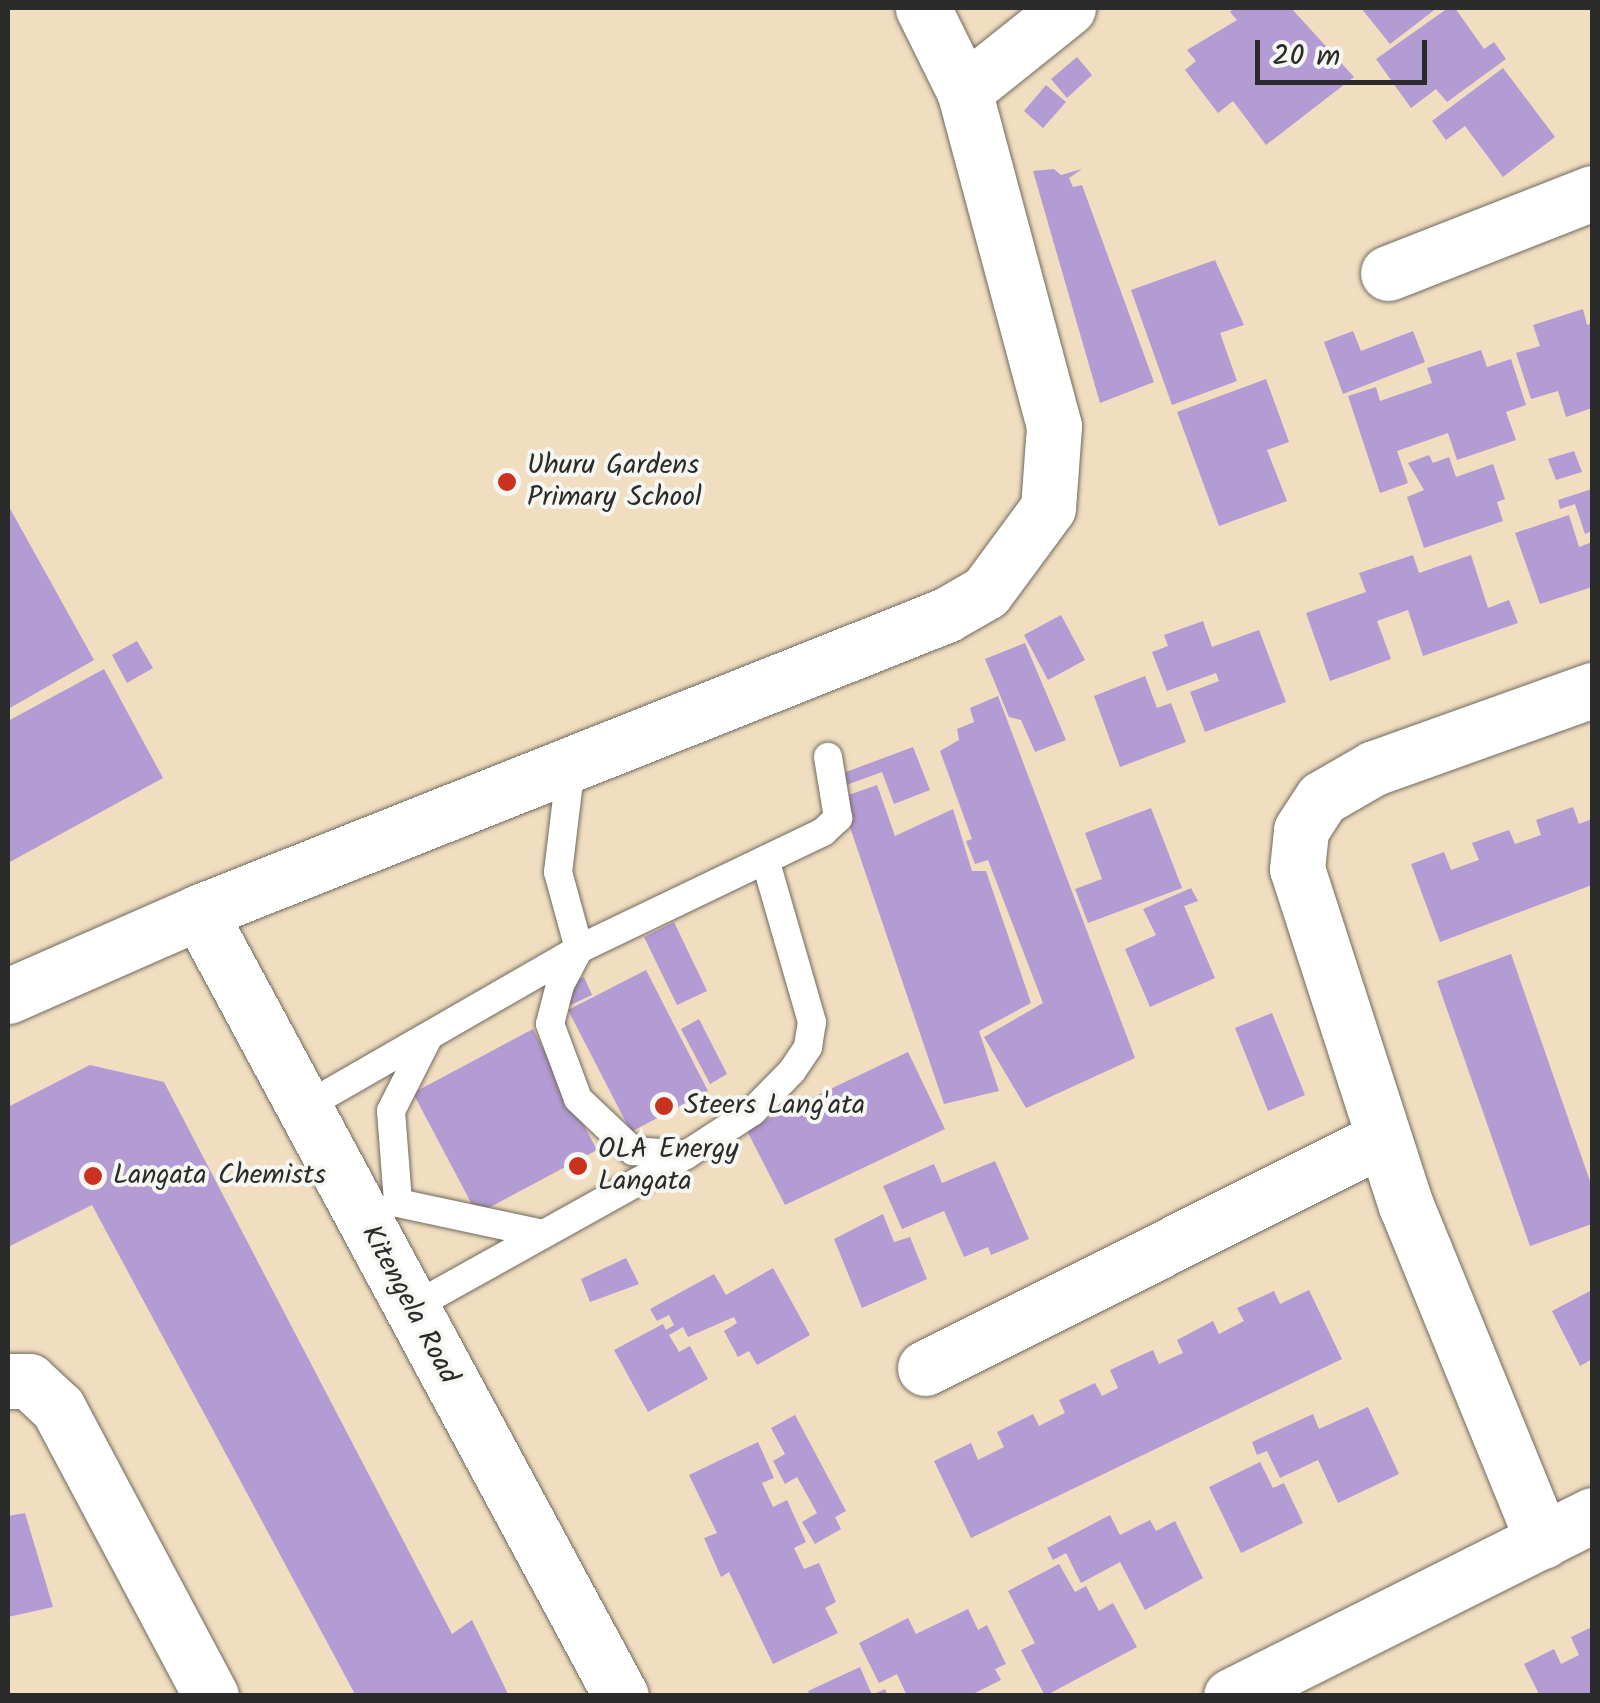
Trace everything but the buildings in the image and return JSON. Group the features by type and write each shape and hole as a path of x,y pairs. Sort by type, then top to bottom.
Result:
{"street":[{"path":"8,996 199,912 946,616 986,592 1048,508 1054,426 964,91 923,8"},
{"path":"964,91 1068,8"},
{"path":"1388,272 1592,193"},
{"path":"1543,1541 1384,1138 1297,869 1301,830 1322,798 1374,768 1592,690"},
{"name":"Kitengela Road","path":"199,912 621,1696"},
{"path":"925,1368 1384,1138"},
{"path":"8,1381 30,1380 58,1408 211,1696"},
{"path":"1231,1696 1592,1515"}],"lane":[{"path":"304,1108 579,949 766,863 838,818 828,757"},
{"path":"571,765 558,872 579,949 560,985 550,1024 578,1099 632,1150 686,1155"},
{"path":"411,1308 686,1155 752,1112 792,1070 812,1034 766,863"},
{"path":"430,1035 391,1111 398,1203 542,1234"}],"place":[{"name":"Uhuru Gardens Primary School","path":"507,482"},
{"name":"Steers Lang'ata","path":"664,1106"},
{"name":"OLA Energy Langata","path":"578,1166"},
{"name":"Langata Chemists","path":"93,1176"}]}
